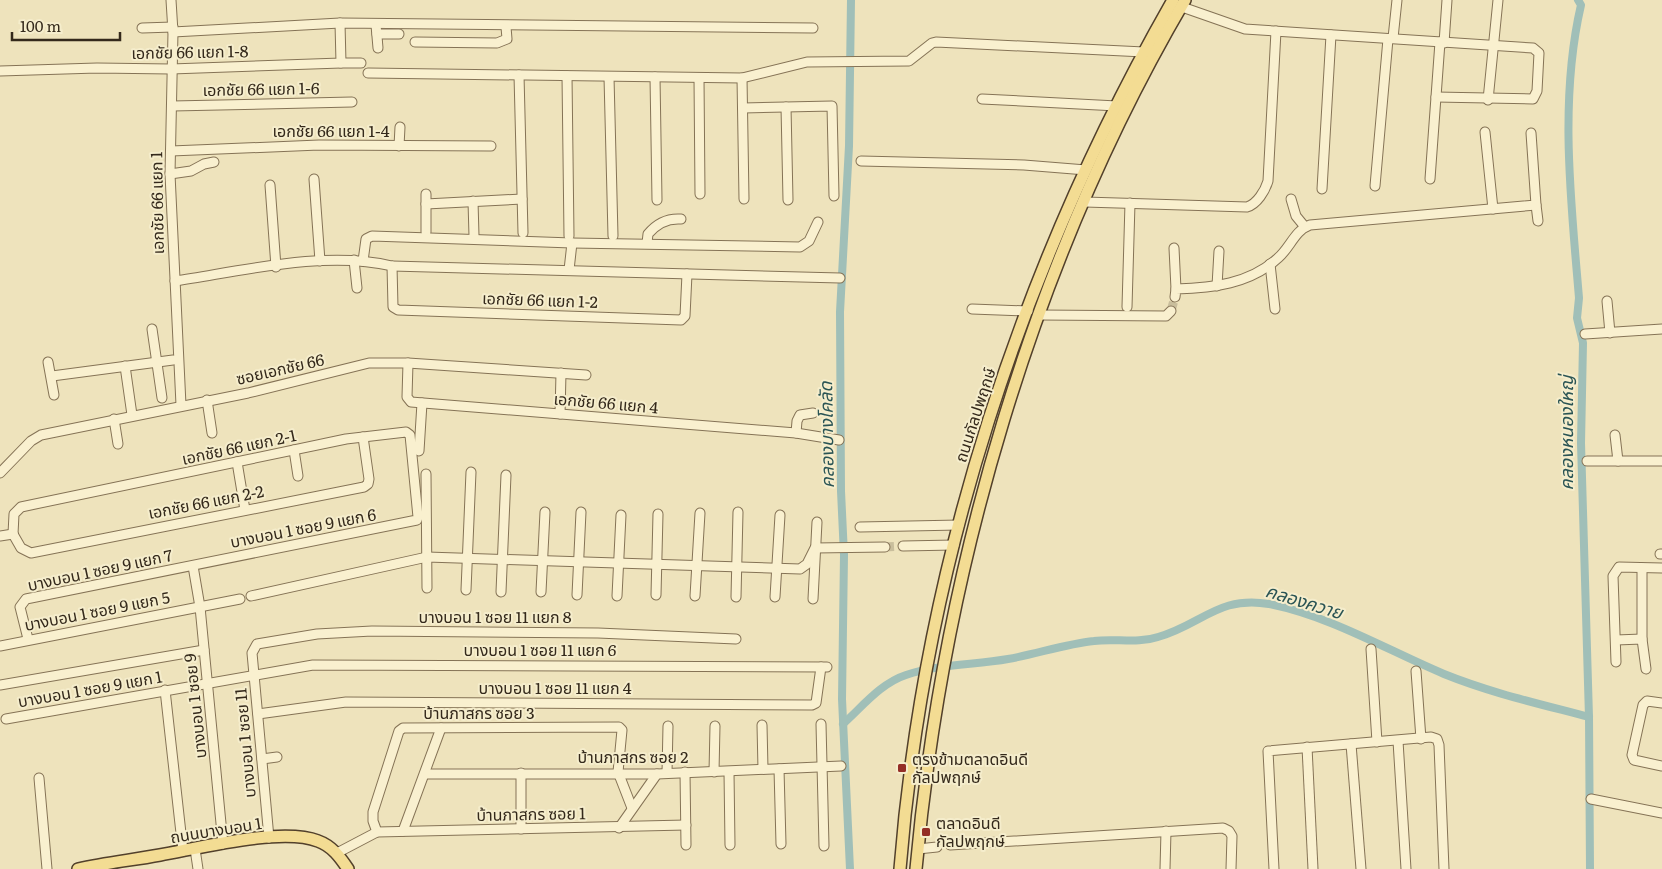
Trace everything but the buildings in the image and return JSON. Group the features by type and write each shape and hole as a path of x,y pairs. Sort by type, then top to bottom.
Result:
{"main road":[{"name":"ถนนกัลปพฤกษ์","path":"900,869 911,774 928,665 954,545 986,430 1028,311 1086,170 1144,52 1180,2"},
{"name":"ถนนกัลปพฤกษ์","path":"916,869 928,758 944,664 967,557 999,438 1040,315 1085,202 1180,2"},
{"name":"ถนนบางบอน 1","path":"82,869 127,865 195,848 269,838 302,837 318,841 337,854 348,869"}],"street":[{"name":"เอกชัย 66 แยก 1","path":"171,0 173,29 170,174 181,405"},
{"path":"1375,186 1397,0"},
{"path":"1430,179 1436,97 1447,0"},
{"path":"1488,100 1498,0"},
{"path":"1180,2 1240,28 1536,49 1539,53 1537,91 1532,99 1526,101 1436,97"},
{"path":"340,23 341,64"},
{"path":"142,28 173,29 340,23 399,34"},
{"path":"376,29 619,25 813,28"},
{"path":"415,42 498,43 507,39 506,27"},
{"path":"376,29 378,48"},
{"path":"1085,202 1247,207 1256,202 1268,181 1276,31"},
{"path":"1322,189 1331,35"},
{"path":"368,73 742,78 807,62 908,61 936,42 1144,52"},
{"name":"เอกชัย 66 แยก 1-8","path":"0,72 97,68 171,70 360,63"},
{"path":"519,75 523,233"},
{"path":"567,76 569,270"},
{"path":"609,76 613,236"},
{"path":"654,77 657,200"},
{"path":"699,78 700,194"},
{"path":"742,78 744,199"},
{"path":"982,99 1117,106"},
{"name":"เอกชัย 66 แยก 1-6","path":"172,106 352,102"},
{"path":"743,108 832,106 834,196"},
{"path":"786,107 788,200"},
{"path":"399,146 400,127"},
{"path":"1486,132 1493,208"},
{"path":"1531,133 1538,221"},
{"name":"เอกชัย 66 แยก 1-4","path":"171,151 259,147 491,146"},
{"path":"861,161 1024,165 1086,170"},
{"path":"170,174 191,171 204,164 214,162"},
{"path":"314,179 320,261"},
{"path":"270,184 276,267"},
{"path":"426,194 426,232"},
{"path":"426,204 522,199"},
{"path":"1291,199 1296,216 1305,227"},
{"path":"473,201 474,236"},
{"path":"1127,307 1130,203"},
{"path":"1174,248 1175,293 1218,286 1251,277 1279,258 1305,227 1536,204"},
{"path":"648,243 648,234 662,222 669,218 680,219"},
{"path":"357,288 358,260 366,239 372,236 570,240 768,248 800,247 809,242 818,222"},
{"path":"1218,286 1219,251"},
{"name":"เอกชัย 66 แยก 1-2","path":"175,281 320,261 358,260 392,266 840,278"},
{"path":"1270,264 1275,309"},
{"name":"เอกชัย 66 แยก 1-2","path":"392,266 393,307 398,310 681,320 685,316 686,274"},
{"path":"1607,301 1610,333"},
{"path":"972,309 1028,311"},
{"path":"1040,315 1166,316 1171,311"},
{"path":"152,328 162,398"},
{"path":"1584,334 1662,330"},
{"path":"52,376 173,360"},
{"path":"48,362 54,395"},
{"path":"408,363 407,397 411,402 422,403 419,451"},
{"name":"ซอยเอกชัย 66","path":"0,473 31,440 41,435 369,364 408,363 586,375"},
{"path":"125,366 132,415"},
{"path":"560,414 561,374"},
{"path":"208,400 212,433"},
{"name":"เอกชัย 66 แยก 4","path":"422,403 722,429 796,433 839,440"},
{"path":"796,433 796,420 800,415 813,413"},
{"path":"114,419 118,444"},
{"name":"เอกชัย 66 แยก 2-1","path":"13,534 14,514 22,507 294,450 363,437 409,433 418,519"},
{"path":"1615,435 1618,461"},
{"name":"เอกชัย 66 แยก 2-2","path":"13,534 21,548 31,552 368,484 363,437"},
{"path":"294,450 298,476"},
{"path":"1587,461 1662,461"},
{"path":"236,462 245,510"},
{"path":"466,590 471,472"},
{"path":"426,474 427,588"},
{"path":"501,592 506,475"},
{"path":"541,592 545,512"},
{"path":"578,595 581,512"},
{"path":"736,597 738,512"},
{"path":"695,596 700,513"},
{"path":"617,596 621,514"},
{"path":"656,596 658,514"},
{"path":"775,597 780,515"},
{"name":"บางบอน 1 ซอย 9 แยก 6","path":"193,566 418,519"},
{"path":"813,599 817,522"},
{"path":"860,527 959,525"},
{"path":"0,536 13,534"},
{"path":"903,546 954,545"},
{"path":"815,548 885,547"},
{"path":"251,596 428,557 800,568 806,564 815,548"},
{"name":"บางบอน 1 ซอย 9","path":"193,566 200,607 223,844"},
{"name":"บางบอน 1 ซอย 9 แยก 7","path":"28,639 20,607 26,599 193,566"},
{"path":"1616,662 1613,576 1615,570 1620,567 1662,568"},
{"path":"1642,568 1642,639 1646,669"},
{"name":"บางบอน 1 ซอย 9 แยก 5","path":"0,646 240,599"},
{"name":"บางบอน 1 ซอย 11 แยก 8","path":"255,646 317,634 372,631 598,633 736,638"},
{"path":"1616,640 1642,639"},
{"name":"บางบอน 1 ซอย 11","path":"255,646 252,652 269,838"},
{"path":"1371,649 1377,742"},
{"path":"0,685 204,650"},
{"name":"บางบอน 1 ซอย 11 แยก 6","path":"208,684 314,665 824,667"},
{"name":"บางบอน 1 ซอย 11 แยก 4","path":"258,714 346,702 812,705 816,703 824,667"},
{"path":"1416,671 1420,739"},
{"name":"บางบอน 1 ซอย 9 แยก 1","path":"6,718 208,684"},
{"path":"165,690 183,851"},
{"path":"1662,703 1647,701 1643,705 1632,755 1634,760 1662,766"},
{"path":"820,724 824,846"},
{"path":"762,725 763,769"},
{"path":"667,773 668,726"},
{"path":"714,772 715,726"},
{"name":"บ้านภาสกร ซอย 3","path":"376,832 373,821 374,812 398,732 403,728 620,727 622,730 618,772"},
{"path":"403,832 441,728"},
{"path":"1274,869 1268,753 1271,749 1431,738 1437,739 1439,745 1444,869"},
{"path":"1398,741 1406,869"},
{"path":"1351,744 1361,869"},
{"path":"1307,747 1313,869"},
{"path":"262,759 277,757"},
{"name":"บ้านภาสกร ซอย 2","path":"425,774 618,772 656,774 841,766"},
{"path":"779,769 781,844"},
{"path":"618,772 632,808"},
{"path":"686,772 686,845"},
{"path":"729,772 730,845"},
{"path":"520,773 521,830"},
{"path":"619,828 656,774"},
{"path":"39,778 47,869"},
{"path":"1591,799 1662,813"},
{"name":"บ้านภาสกร ซอย 1","path":"376,832 686,825"},
{"path":"950,845 1166,831 1228,830 1232,836 1231,869"},
{"path":"1165,869 1166,831"},
{"path":"337,854 376,832"},
{"path":"918,849 937,847"},
{"path":"195,848 198,869"}],"waterway":[{"name":"คลองบางโคลัด","path":"850,869 842,699 844,555 841,491 840,312 849,146 851,0"},
{"name":"คลองหนองใหญ่","path":"1578,0 1581,5 1570,77 1569,151 1570,188 1579,298 1577,318 1583,343 1581,443 1589,717 1590,869"},
{"name":"คลองควาย","path":"843,724 888,684 918,671 1008,659 1083,642 1150,639 1173,632 1223,607 1252,602 1292,609 1336,625 1423,665 1480,687 1589,717"}],"tunnel":[{"path":"1171,311 1175,297"},
{"path":"885,547 903,546"}],"place":[{"name":"ตรงข้ามตลาดอินดี กัลปพฤกษ์","path":"902,768"},
{"name":"ตลาดอินดี กัลปพฤกษ์","path":"926,832"}]}
